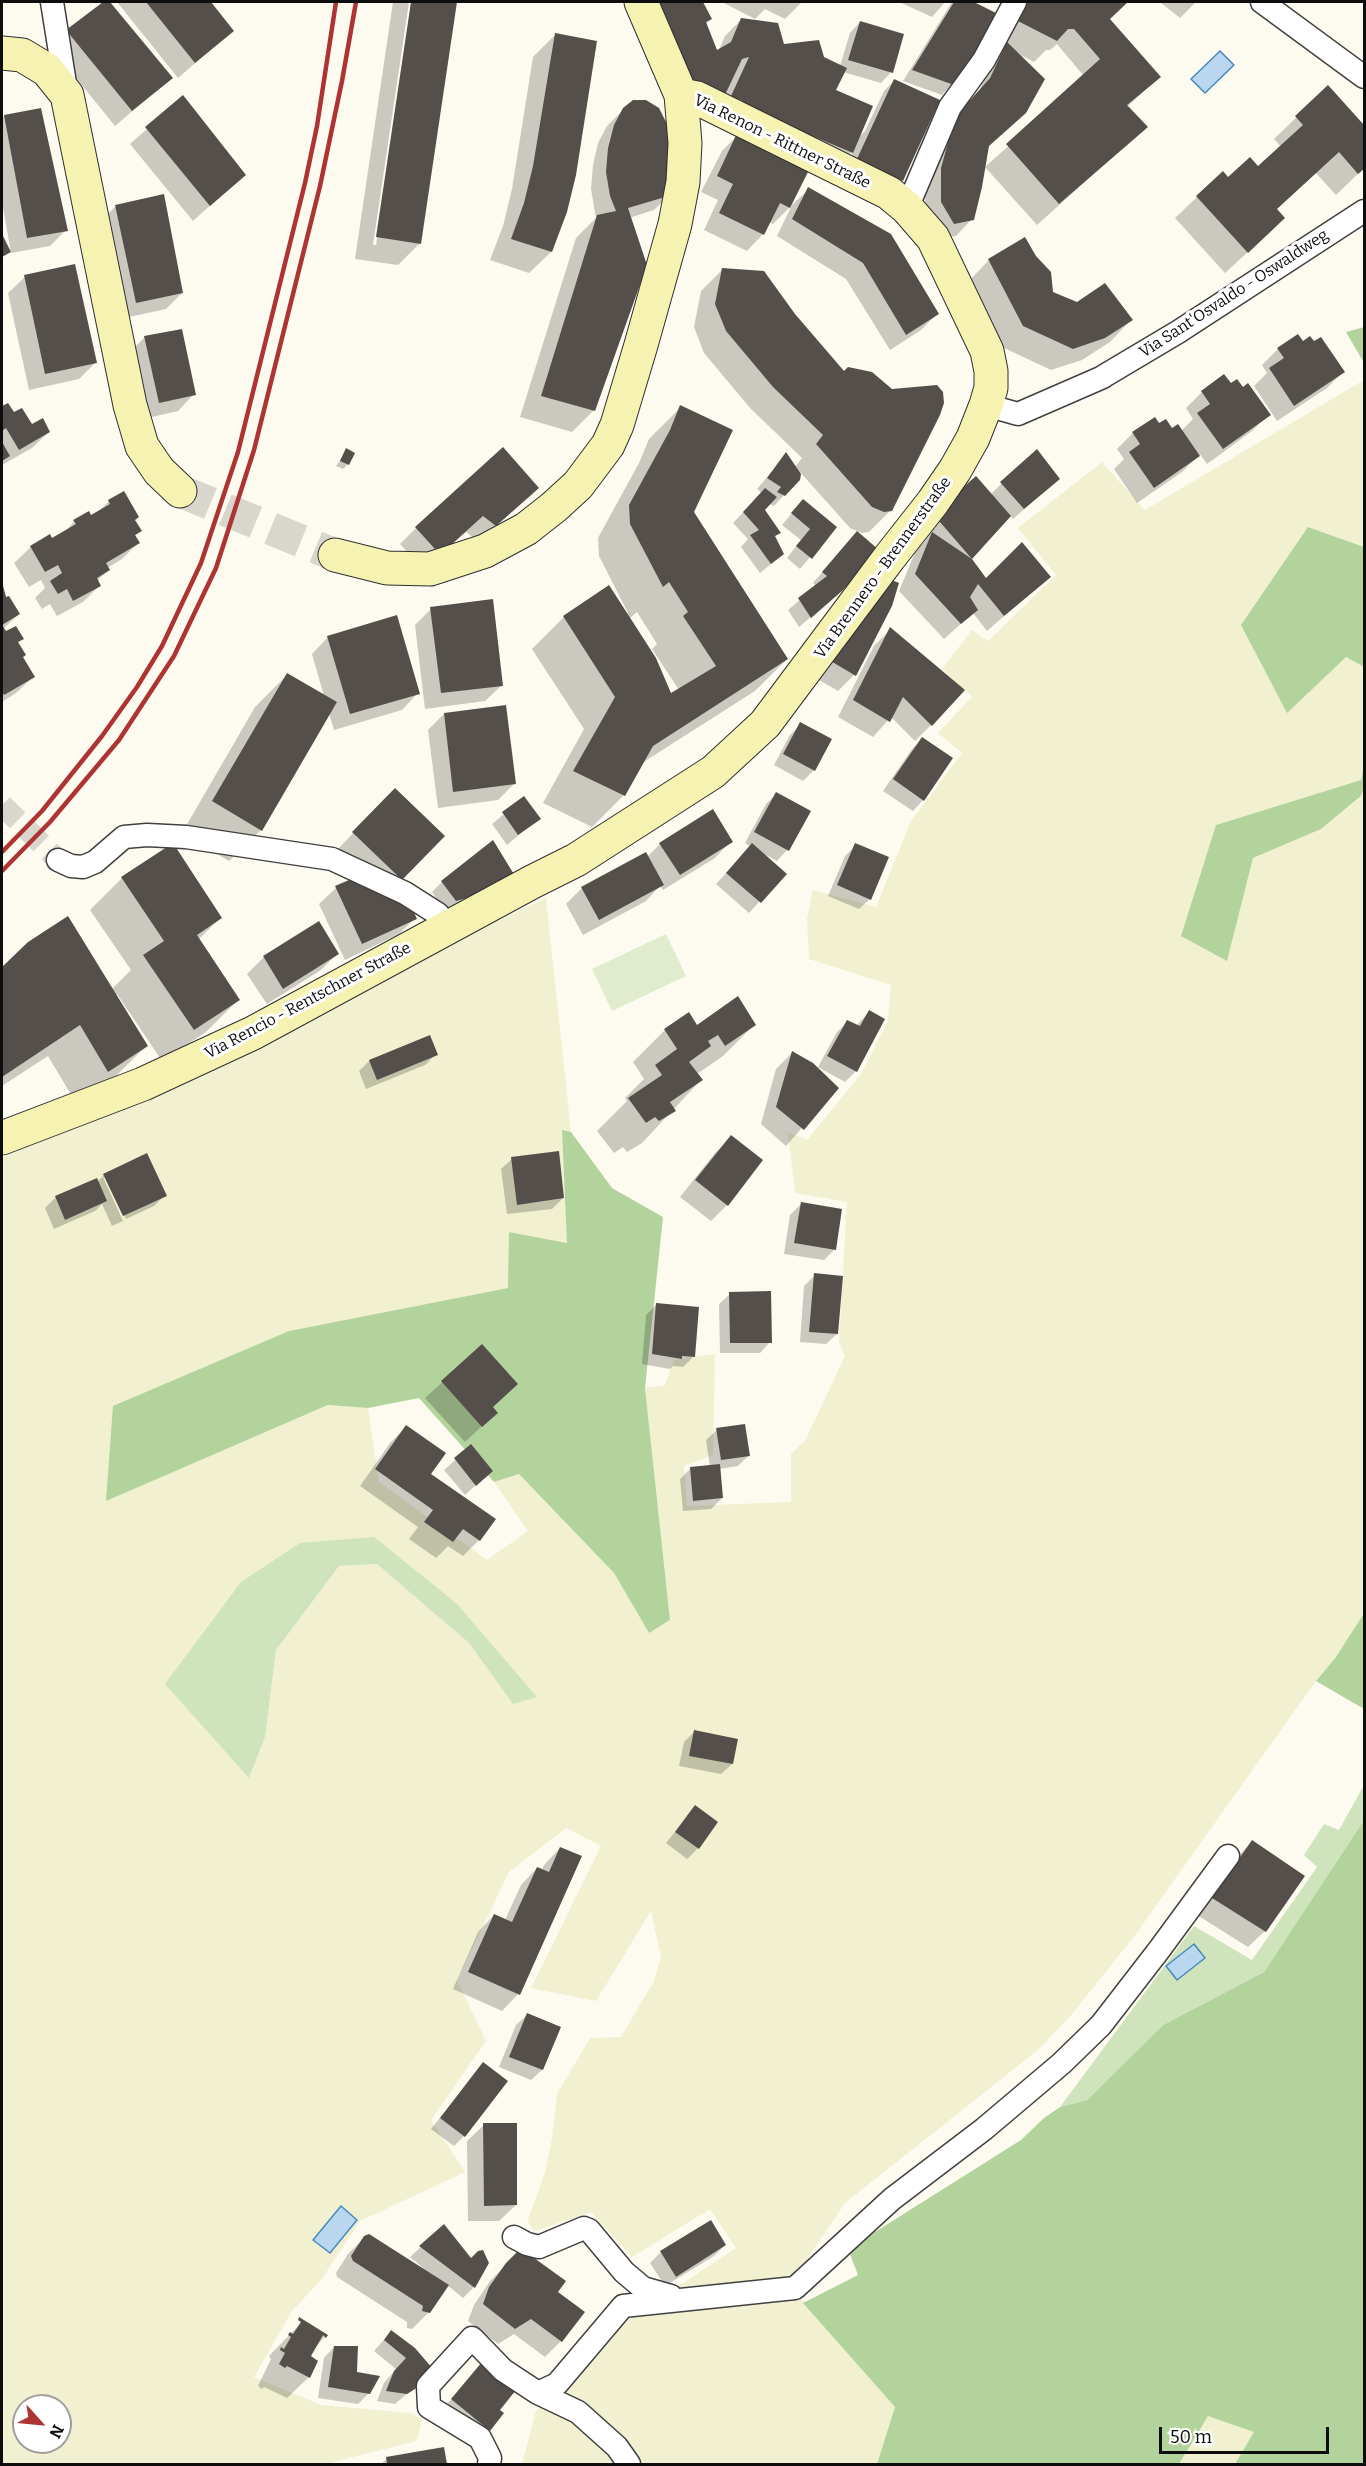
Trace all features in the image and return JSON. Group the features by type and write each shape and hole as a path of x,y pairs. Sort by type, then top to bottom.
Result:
{"street":[{"path":"52,2 67,95 130,405 142,446 159,471 180,491"},
{"name":"Via Renon - Rittner Straße","path":"641,2 681,95 697,98 889,193 908,208"},
{"path":"908,208 950,107 984,60 1015,2"},
{"path":"1262,2 1365,77"},
{"path":"2,53 22,55 47,70 67,95"},
{"path":"335,555 387,568 430,569 485,551 520,532 554,507 578,485 597,462 617,425 675,224 683,182 685,143 681,95"},
{"name":"Via Brennero - Brennerstraße","path":"447,928 576,860 713,772 765,724 933,502 973,438 986,405 991,379 987,351 933,238 908,208"},
{"name":"Via Sant'Osvaldo - Oswaldweg","path":"986,405 1018,414 1103,376 1178,332 1365,211"},
{"path":"58,860 71,866 83,867 95,862 124,837 147,835 186,837 332,860 405,893 438,914 447,928"},
{"name":"Via Rencio - Rentschner Straße","path":"2,1138 142,1084 254,1033 447,928"},
{"path":"538,2393 557,2384 623,2306 795,2288 892,2199 984,2129 1062,2063 1101,2025 1228,1856"},
{"path":"514,2237 539,2247 584,2228 589,2230 624,2272 643,2288 670,2295 675,2300"},
{"path":"489,2464 490,2458 480,2438 429,2407 428,2386 472,2338 503,2370 538,2393 578,2412 617,2447 629,2464"}],"green space":[{"path":"1364,327 1364,363 1346,332"},
{"path":"1364,380 1364,547 1308,527 1346,657 1364,667 1364,766 1361,780 1216,825 1227,960 1253,858 1321,829 1361,797 1364,787 1364,1613 1336,1657 1316,1681 1133,1938 1072,2014 1039,2049 845,2203 789,2286 895,2407 877,2464 522,2464 536,2411 574,2381 624,2322 736,2248 710,2209 632,2257 591,2212 535,2231 527,2222 545,2173 557,2094 590,2038 621,2037 654,1981 661,1957 651,1911 596,2001 531,1988 601,1846 566,1828 509,1872 457,1980 486,2041 431,2120 465,2172 360,2221 321,2280 292,2311 254,2377 321,2405 410,2413 422,2419 417,2441 333,2462 333,2464 2,2464 2,1157 546,898 571,1132 562,1130 568,1243 509,1232 509,1288 289,1331 106,1500 329,1405 368,1408 379,1482 487,1560 528,1531 494,1482 519,1474 614,1573 649,1633 670,1620 645,1388 665,1385 674,1360 715,1354 713,1455 684,1466 687,1506 791,1502 791,1454 805,1441 845,1356 839,1342 847,1202 795,1193 788,1132 807,1140 861,1074 888,1020 891,985 809,959 807,919 813,890 876,907 911,821 962,753 938,733 972,697 942,669 972,630 988,641 1056,575 1018,528 1102,462 1145,510","holes":["374,1537 536,1697 513,1703 469,1643 377,1564 339,1566 276,1650 265,1737 249,1778 241,1582"]},
{"path":"1308,527 1364,547 1364,667 1346,657 1287,713 1241,625"},
{"path":"1364,766 1364,787 1361,796 1321,829 1253,858 1227,961 1181,936 1216,825 1361,780"},
{"path":"666,934 686,976 612,1011 592,969"},
{"path":"562,1130 571,1132 612,1188 663,1217 645,1388 670,1620 649,1633 614,1573 519,1474 494,1482 419,1398 368,1408 328,1405 106,1501 113,1406 289,1331 508,1288 509,1232 567,1243"},
{"path":"374,1537 456,1603 537,1697 513,1704 469,1643 377,1564 339,1566 276,1650 265,1737 249,1778 165,1684 241,1582 300,1543"},
{"path":"1364,1613 1364,1709 1316,1681 1336,1657"},
{"path":"1364,1785 1364,1820 1264,1972 1163,2025 1087,2100 1060,2107 1194,1926 1252,1960 1317,1867 1304,1855 1324,1824 1339,1830"},
{"path":"1364,1820 1364,2464 1235,2464 1254,2432 1208,2416 1179,2464 877,2464 895,2407 803,2303 858,2275 848,2249 1021,2140 1044,2118 1060,2107 1087,2100 1163,2025 1264,1972"},
{"path":"1208,2415 1255,2432 1235,2464 1179,2464"}],"water":[{"path":"1220,51 1234,65 1205,93 1191,79"},
{"path":"1194,1944 1205,1958 1177,1980 1166,1966"},
{"path":"341,2206 357,2220 330,2253 313,2240"}],"building":[{"path":"103,2 110,2 173,78 132,111 66,30"},
{"path":"146,2 211,2 234,31 195,63"},
{"path":"411,2 457,2 421,244 376,237"},
{"path":"651,2 703,2 712,19 706,22 717,50 731,42 741,18 778,23 784,44 819,40 824,57 847,68 836,90 873,106 853,153 741,106 743,101 731,96 749,57 742,59 724,97 695,83 684,72"},
{"path":"954,2 974,2 996,13 976,54 954,85 912,70"},
{"path":"1028,2 1128,2 1110,19 1161,77 1127,105 1148,127 1059,204 1006,144 1100,59 1074,29 1068,29 1057,41 1016,20"},
{"path":"860,21 904,34 893,73 848,60"},
{"path":"555,33 597,41 576,175 567,212 552,252 511,239 524,203 533,166"},
{"path":"1007,42 1045,79 1026,113 989,146 974,220 954,224 941,202 941,168 955,117 990,78"},
{"path":"894,79 940,100 903,181 856,161"},
{"path":"1328,85 1364,125 1364,169 1358,174 1339,152 1277,209 1285,218 1248,253 1196,196 1223,171 1228,177 1250,157 1258,166 1303,125 1295,116"},
{"path":"183,95 246,175 210,206 145,127"},
{"path":"633,100 646,100 659,108 670,130 672,195 628,208 647,265 595,411 541,396 597,215 616,211 610,196 606,172 608,148 614,125 623,108"},
{"path":"41,108 68,231 27,238 4,115"},
{"path":"737,133 810,168 790,208 780,203 764,235 719,213 733,184 717,176"},
{"path":"808,187 891,234 939,314 906,335 863,263 792,219"},
{"path":"164,194 183,293 136,303 115,205"},
{"path":"2,234 11,252 2,257"},
{"path":"1025,237 1036,256 1051,272 1053,292 1077,302 1105,283 1133,320 1105,338 1073,349 1023,326 988,259"},
{"path":"75,264 97,363 45,374 24,275"},
{"path":"722,268 764,271 795,314 844,371 848,367 872,372 892,389 937,385 943,392 944,403 940,415 892,511 884,512 872,507 816,444 823,435 773,387 726,331 715,304"},
{"path":"182,329 196,395 159,403 144,336"},
{"path":"1298,334 1303,341 1310,336 1314,341 1321,337 1345,372 1294,406 1269,368 1284,358 1277,348"},
{"path":"1224,374 1231,383 1237,379 1243,387 1248,383 1271,415 1223,449 1197,413 1210,404 1201,391"},
{"path":"8,403 14,412 22,408 32,424 43,418 50,432 19,450 6,428 2,431 2,406"},
{"path":"680,405 733,430 694,512 788,659 653,746 625,796 573,771 615,697 563,616 609,585 656,658 671,693 716,666 683,616 688,612 669,582 663,587 630,524 629,505 670,430"},
{"path":"1155,417 1159,423 1166,419 1172,428 1178,424 1200,456 1154,488 1129,452 1140,444 1132,432"},
{"path":"2,442 10,456 2,461"},
{"path":"503,447 539,488 496,526 483,516 452,544 435,549 415,527"},
{"path":"346,448 355,453 349,465 340,461"},
{"path":"1037,449 1060,479 1024,509 1000,482"},
{"path":"786,452 801,474 800,480 785,496 777,492 781,487 767,478"},
{"path":"976,476 1011,516 972,559 933,514"},
{"path":"765,488 777,497 765,510 781,533 775,536 784,554 771,564 750,535 759,530 743,512"},
{"path":"124,491 139,517 135,520 142,531 135,535 140,543 106,563 110,570 97,578 101,586 73,601 67,589 58,594 50,581 62,573 58,565 45,572 30,546 50,534 52,538 76,524 73,520 89,511 91,515 110,504 108,500"},
{"path":"803,499 837,527 812,559 796,546 810,529 791,513"},
{"path":"857,531 879,550 842,591 811,618 798,598 827,576 822,572"},
{"path":"932,532 972,559 986,578 1022,542 1051,577 1004,616 978,584 970,597 978,610 961,624 915,574"},
{"path":"884,577 899,583 892,606 856,676 829,660"},
{"path":"2,582 6,597 9,596 20,614 2,625"},
{"path":"493,599 503,686 441,693 430,607"},
{"path":"397,615 420,694 350,714 327,636"},
{"path":"2,625 6,631 16,626 24,639 18,642 26,655 23,657 35,677 4,695 2,691"},
{"path":"890,627 965,690 932,726 903,697 890,722 853,700"},
{"path":"287,673 337,702 262,831 212,801"},
{"path":"506,705 516,784 453,792 444,713"},
{"path":"800,722 832,739 815,771 783,754"},
{"path":"922,737 953,758 924,801 893,779"},
{"path":"395,788 445,836 402,880 352,832"},
{"path":"776,792 811,811 789,851 754,832"},
{"path":"524,796 541,819 518,835 502,812"},
{"path":"713,809 733,842 680,875 659,843"},
{"path":"493,840 515,876 489,892 456,901 441,881"},
{"path":"173,843 222,918 197,935 240,1000 194,1030 143,955 164,941 121,877"},
{"path":"752,843 787,874 761,903 726,873"},
{"path":"855,843 889,857 871,900 837,885"},
{"path":"646,852 664,885 599,920 581,887"},
{"path":"349,880 412,908 417,919 362,944 335,886"},
{"path":"68,916 148,1046 108,1072 80,1025 2,1077 2,967 28,942"},
{"path":"319,921 339,954 283,989 263,956"},
{"path":"738,996 756,1025 725,1046 718,1035 708,1041 711,1046 689,1062 703,1080 670,1102 676,1111 659,1121 655,1117 646,1123 628,1098 662,1075 655,1065 677,1049 664,1029 689,1012 697,1025"},
{"path":"869,1010 885,1019 857,1072 827,1056 847,1020 860,1026"},
{"path":"430,1035 438,1055 377,1080 369,1060"},
{"path":"792,1051 813,1063 839,1088 804,1130 776,1107"},
{"path":"731,1135 763,1160 728,1206 695,1180"},
{"path":"559,1151 564,1198 517,1205 511,1157"},
{"path":"147,1153 167,1196 123,1216 103,1174"},
{"path":"97,1178 107,1201 65,1220 55,1196"},
{"path":"801,1202 842,1209 836,1250 794,1243"},
{"path":"814,1273 843,1276 838,1334 809,1332"},
{"path":"771,1291 772,1343 730,1343 729,1292"},
{"path":"656,1303 699,1307 695,1357 682,1356 682,1359 652,1354"},
{"path":"482,1344 518,1384 493,1407 498,1413 482,1427 441,1381"},
{"path":"745,1424 750,1456 721,1460 716,1428"},
{"path":"406,1425 446,1453 431,1474 496,1519 480,1541 463,1529 453,1542 424,1522 433,1510 375,1469"},
{"path":"471,1444 493,1471 476,1486 454,1458"},
{"path":"720,1464 723,1498 693,1501 690,1467"},
{"path":"694,1730 738,1739 733,1764 689,1756"},
{"path":"695,1805 718,1822 699,1849 675,1832"},
{"path":"1252,1840 1305,1876 1266,1932 1212,1898"},
{"path":"560,1847 582,1856 520,1995 468,1972 494,1914 512,1922 537,1867 549,1872"},
{"path":"527,2013 561,2027 543,2070 509,2057"},
{"path":"483,2062 508,2081 465,2137 440,2118"},
{"path":"483,2123 517,2123 517,2205 484,2206"},
{"path":"711,2220 726,2245 676,2277 660,2251"},
{"path":"444,2224 471,2258 478,2251 483,2250 489,2263 475,2288 419,2246"},
{"path":"369,2234 449,2285 430,2313 422,2311 423,2306 353,2261 351,2256 364,2236"},
{"path":"523,2250 566,2281 558,2292 585,2312 562,2342 531,2319 515,2329 483,2304 489,2287 506,2263 518,2251"},
{"path":"299,2317 328,2335 326,2338 323,2335 311,2356 318,2361 310,2378 279,2364 285,2353 280,2350 281,2347 284,2349 291,2337 288,2335 290,2332 293,2334 301,2322 298,2320"},
{"path":"391,2330 415,2348 433,2369 415,2389 407,2394 386,2391 394,2371 406,2358 384,2340"},
{"path":"334,2346 358,2346 357,2372 380,2376 370,2394 328,2387"},
{"path":"482,2362 516,2390 500,2410 504,2413 490,2431 451,2399"},
{"path":"444,2447 447,2464 387,2464 386,2457"}],"tunnel":[{"path":"180,491 335,555"},
{"path":"2,805 58,860"}],"railway":[{"path":"2,852 42,811 102,736 137,687 162,646 201,563 238,452 305,183 317,126 336,2"},
{"path":"2,871 50,822 119,740 174,656 216,568 254,450 320,186 356,2"}]}
